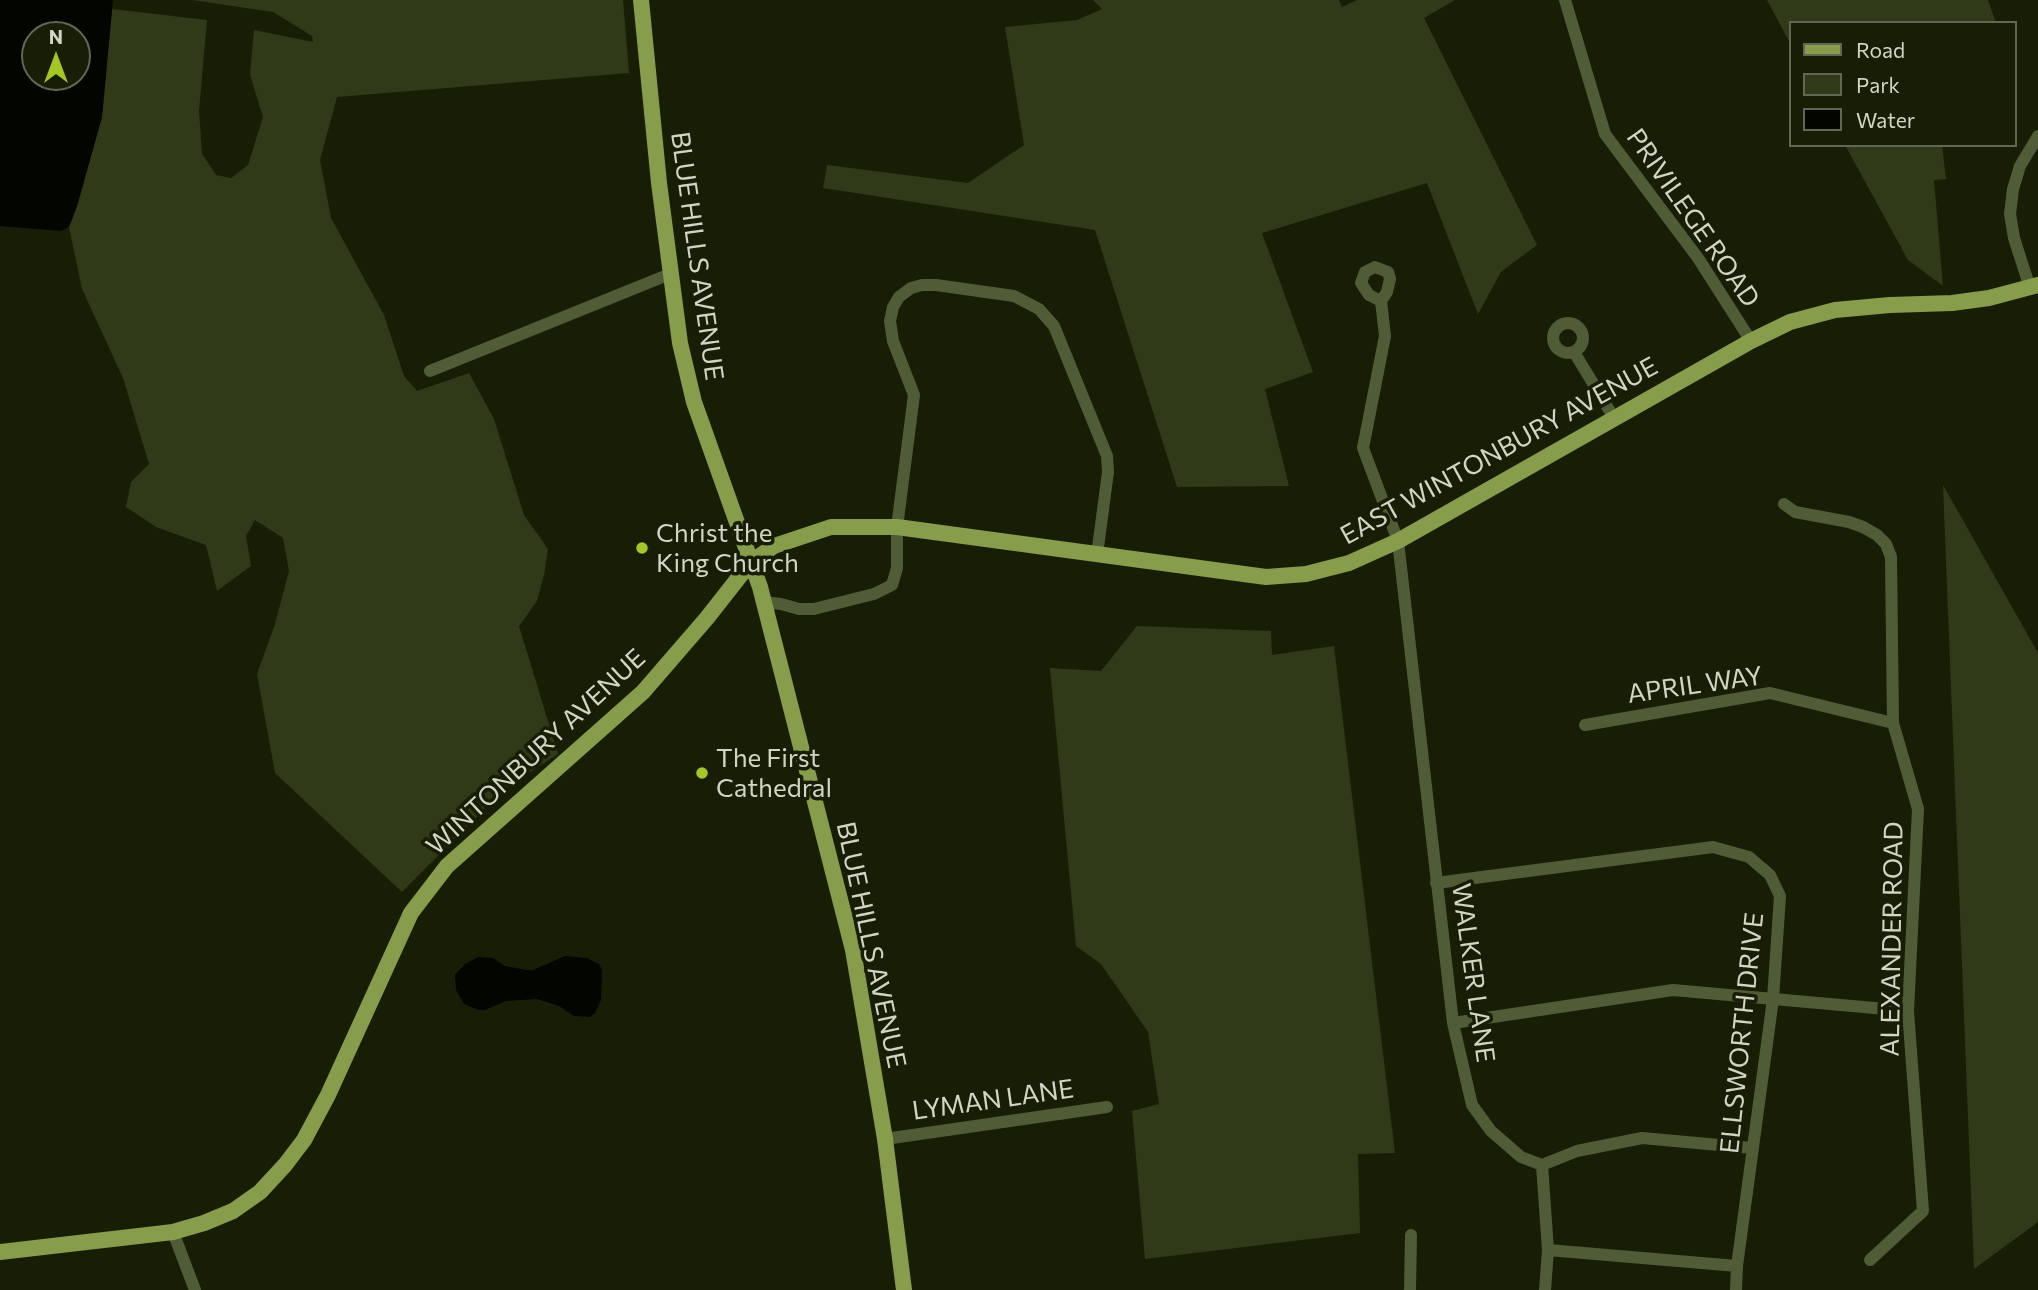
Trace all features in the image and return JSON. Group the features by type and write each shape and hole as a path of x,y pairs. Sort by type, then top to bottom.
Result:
{"main road":[{"name":"BLUE HILLS AVENUE","path":"641,0 670,274 680,343 694,402 764,602 853,950 884,1139 904,1290"},
{"name":"EAST WINTONBURY AVENUE","path":"751,562 774,546 831,527 897,527 1266,577 1306,574 1349,563 1398,541 1751,341 1790,322 1835,310 1952,303 1989,298 2034,286"},
{"name":"WINTONBURY AVENUE","path":"0,1252 173,1232 233,1211 260,1192 285,1166 304,1140 328,1095 411,913 447,866 643,692 696,632 751,562"}],"street":[{"name":"PRIVILEGE ROAD","path":"1565,0 1605,134 1698,258 1751,341"},
{"path":"2034,286 2014,238 2010,214 2013,189 2020,166 2038,136"},
{"path":"430,371 670,274"},
{"path":"764,602 804,610 886,590 892,585 915,394 890,330 894,304 906,290 927,284 992,292 1022,300 1039,309 1052,322 1104,445 1108,472 1097,555"},
{"name":"WALKER LANE","path":"1381,301 1385,336 1363,449 1398,541 1453,1023 1472,1105 1491,1131 1521,1157 1542,1165"},
{"path":"1574,352 1614,418"},
{"name":"ALEXANDER ROAD","path":"1784,504 1795,512 1863,527 1877,534 1886,544 1891,557 1893,723 1918,810 1908,1012 1923,1211 1870,1260"},
{"name":"APRIL WAY","path":"1585,725 1770,693 1893,723"},
{"name":"ELLSWORTH DRIVE","path":"1436,883 1713,847 1749,857 1770,875 1780,895 1773,999 1736,1290"},
{"path":"1453,1023 1673,990 1908,1012"},
{"name":"LYMAN LANE","path":"884,1139 1107,1107"},
{"path":"1545,1290 1548,1250 1542,1165 1577,1151 1642,1138 1752,1148"},
{"path":"173,1232 195,1290"},
{"path":"1410,1290 1411,1235"},
{"path":"1548,1250 1737,1266"}],"green space":[{"path":"192,0 623,0 629,73 337,97 320,160 331,218 384,315 404,376 417,391 469,373 494,419 524,515 548,549 537,601 519,626 558,754 503,790 402,892 275,773 257,674 275,624 289,571 283,538 255,520 246,536 251,566 217,591 206,545 156,527 126,507 131,482 149,464 123,378 82,289 69,227 102,117 112,9 207,20 199,111 202,154 216,175 231,178 248,165 263,117 250,75 254,30 313,42 312,36 273,12"},
{"path":"1093,0 1339,0 1342,7 1357,0 1455,0 1424,18 1537,245 1501,272 1478,314 1427,183 1262,233 1313,372 1265,389 1289,486 1177,487 1095,230 823,188 827,165 968,183 1024,145 1005,27 1077,20 1102,9"},
{"path":"1767,0 1988,0 1995,21 1790,21 1790,43"},
{"path":"1846,147 1942,147 1946,179 1934,180 1943,286 1908,260"},
{"path":"1943,485 2038,653 2038,1222 1974,1269"},
{"path":"1137,626 1271,631 1272,655 1334,646 1395,1153 1358,1154 1360,1233 1145,1259 1132,1111 1159,1104 1148,1032 1101,964 1076,946 1050,668 1101,671"}],"water":[{"path":"0,0 113,0 102,117 77,206 69,227 61,231 0,226"},
{"path":"565,956 587,958 599,964 602,970 601,1000 590,1017 574,1016 559,1006 537,999 506,1001 485,1010 478,1010 464,1004 456,990 455,975 465,964 478,957 493,958 505,966 533,970"}],"place":[{"name":"Christ the King Church","path":"642,548"},
{"name":"The First Cathedral","path":"702,773"}]}
